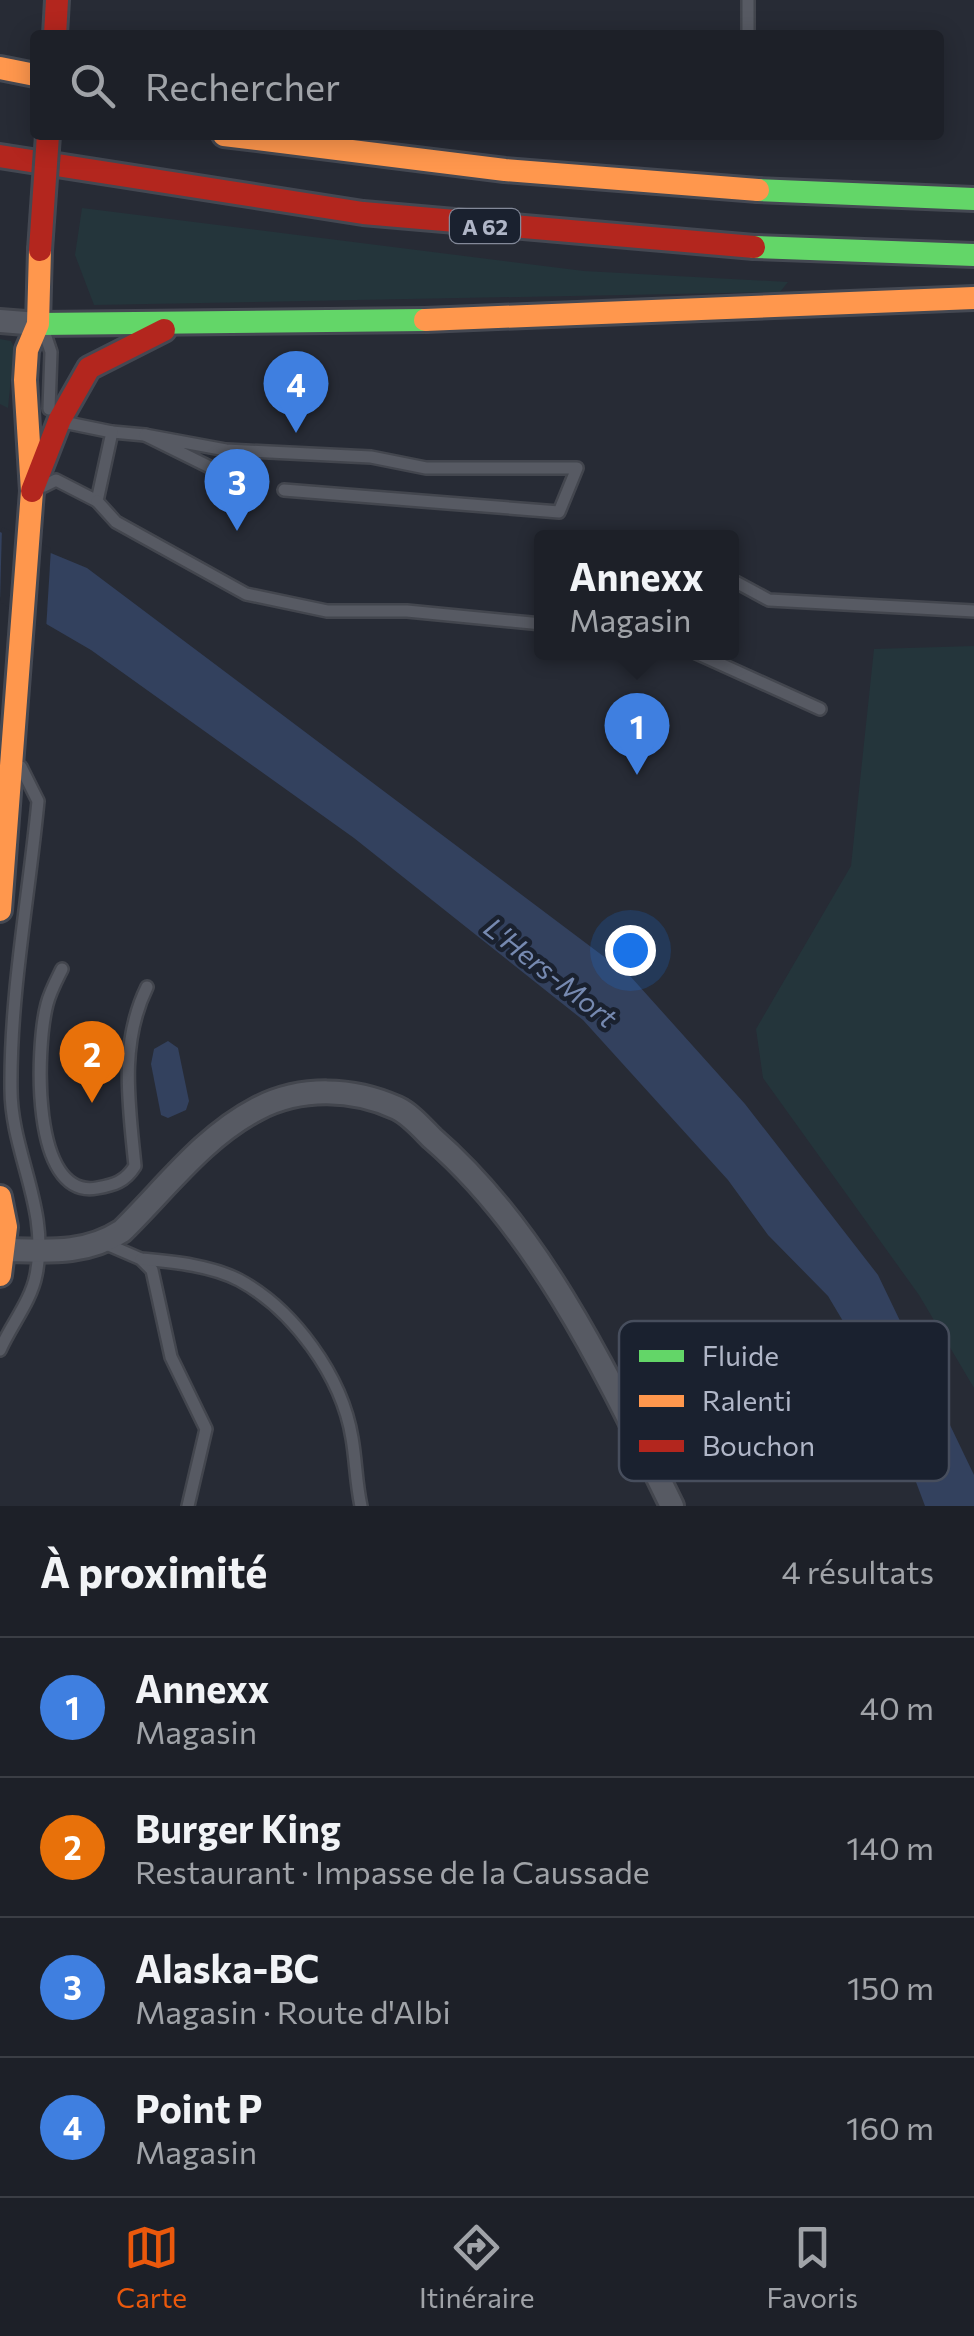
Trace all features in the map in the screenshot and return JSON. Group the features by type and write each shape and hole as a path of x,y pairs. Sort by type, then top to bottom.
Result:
{"main road":[{"path":"55,30 57,5"},
{"path":"0,68 30,74"},
{"path":"0,910 22,664 32,492 26,438 15,417 27,350 38,324 48,140"},
{"name":"A 62","path":"263,140 483,168 706,188 974,198"},
{"name":"A 62","path":"0,156 260,200 465,224 686,244 974,255"},
{"path":"38,324 362,323 974,298"},
{"path":"32,492 54,418 89,368 175,325"},
{"path":"0,1197 5,1250 0,1275"}],"street":[{"path":"0,321 38,324"},
{"path":"5,1250 39,1251 104,1243 122,1231 222,1132 259,1108 319,1090 359,1096 400,1109 475,1175 590,1342 619,1400"},
{"path":"660,1481 672,1506"}],"lane":[{"path":"748,0 748,30"},
{"path":"38,324 50,342 54,418"},
{"path":"15,417 54,418 86,430 226,450 371,457 426,468 577,468 559,512 284,490"},
{"path":"97,501 112,432"},
{"path":"146,436 242,483"},
{"path":"32,492 56,480 97,501 116,522 246,594 327,611 407,611 534,623"},
{"path":"739,584 769,600 974,611"},
{"path":"712,660 820,709"},
{"path":"0,1350 36,1277 39,1251 39,1216 20,1154 11,1088 38,801 15,755"},
{"path":"62,969 46,1007 40,1072 50,1154 64,1181 78,1188 119,1183 134,1166 127,1078 132,1018 147,988"},
{"path":"104,1243 142,1259 184,1264 236,1278 294,1324 340,1398 352,1438 352,1466 361,1506"},
{"path":"142,1259 152,1270 171,1357 206,1428 188,1506"}],"shaded area":[{"path":"82,208 584,271 788,282 780,292 94,305 75,255"},
{"path":"0,339 11,341 14,347 8,408 0,404"},
{"path":"974,646 974,1388 949,1346 949,1321 934,1321 763,1078 756,1029 851,866 874,649"}],"water":[{"name":"L'Hers-Mort","path":"0,532 87,568 631,977 745,1104 878,1275 900,1321 843,1321 828,1296 768,1235 728,1180 583,1020 354,838 91,650 0,597"},
{"path":"168,1041 178,1048 189,1101 186,1110 168,1118 161,1115 151,1064 154,1049"},
{"path":"949,1423 974,1475 974,1506 925,1506 916,1481 949,1481"}],"pier":[{"path":"2,527 51,548 46,630 0,602"}],"traffic: fast":[{"path":"758,190 974,199"},
{"path":"754,247 974,255"},
{"path":"38,324 425,320"}],"traffic: slow":[{"path":"0,68 30,74"},
{"path":"264,140 505,170 758,190"},
{"path":"0,910 32,491 25,380 27,350 38,324 40,250"},
{"path":"425,320 974,298"},
{"path":"0,1197 6,1227 0,1275"}],"traffic: jam":[{"path":"55,30 57,0"},
{"path":"40,250 48,140"},
{"path":"0,156 363,213 754,247"},
{"path":"32,491 60,419 89,368 164,330"}],"place":[{"name":"Point P","path":"296,433"},
{"name":"Alaska-BC","path":"237,531"},
{"name":"Annexx","path":"637,775"},
{"name":"Burger King","path":"92,1103"}]}
